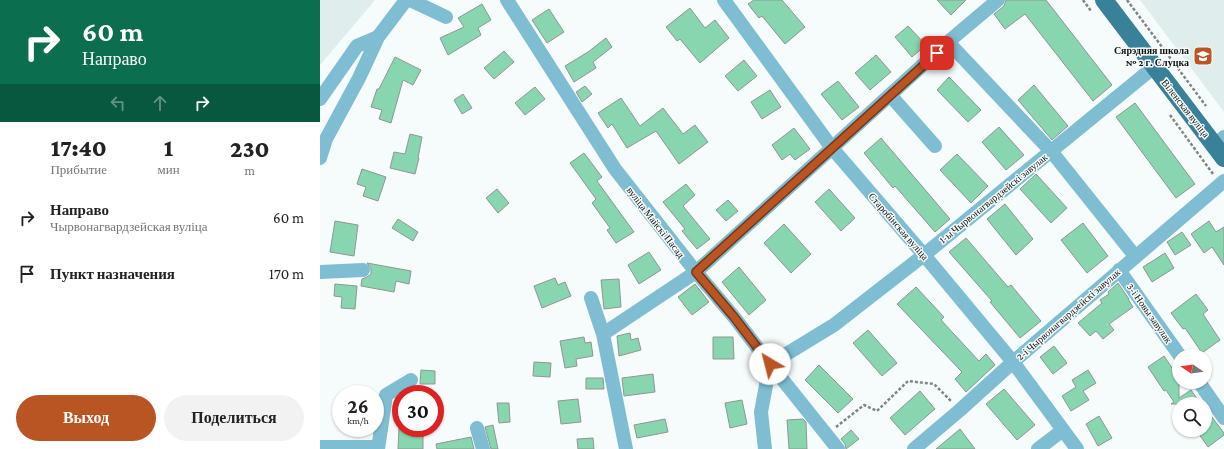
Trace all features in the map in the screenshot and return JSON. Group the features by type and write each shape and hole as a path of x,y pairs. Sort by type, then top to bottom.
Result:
{"main road":[{"name":"Віленская вуліца","path":"1104,0 1154,67 1221,147"}],"street":[{"path":"320,158 326,139 359,78 378,37 406,0"},
{"path":"410,0 446,18"},
{"name":"вуліца Майскі Пасад","path":"507,0 615,169 838,449"},
{"name":"Старобінская вуліца","path":"724,0 832,148 1013,362 1076,449"},
{"path":"603,334 696,272 948,42 998,0"},
{"path":"320,99 357,46 378,37"},
{"path":"948,42 1051,151 1135,256"},
{"name":"1-ы Чырвонагвардзейскі завулак","path":"770,364 834,325 924,255 1154,67"},
{"path":"890,95 935,146"},
{"name":"2-і Чырвонагвардзейскі завулак","path":"914,449 1135,256 1224,181"},
{"path":"320,272 363,270"},
{"name":"3-і Новы завулак","path":"1119,270 1175,349"},
{"path":"591,298 603,334 626,449"},
{"path":"765,449 761,412 770,364"},
{"path":"320,447 378,448 386,395 411,380"},
{"path":"1204,389 1224,418"},
{"path":"477,428 483,449"},
{"path":"1038,449 1063,430"}],"path":[{"path":"1127,0 1210,112"},
{"path":"826,435 864,405 877,411 908,381 934,384 960,410"}],"shaded area":[{"path":"320,0 375,0 321,64 320,64"},
{"name":"Сярэдняя школа № 2 г. Слуцка","path":"1140,0 1224,0 1224,112"}],"building":[{"path":"754,0 782,0 805,27 785,44 762,16 759,18 748,4"},
{"path":"937,0 966,0 951,15"},
{"path":"1006,0 1046,0 1112,85 1093,101 1025,14 1005,29 994,14 1004,6"},
{"path":"482,4 491,20 478,28 481,35 448,55 440,38 464,27 458,18"},
{"path":"690,8 705,28 715,20 729,38 700,63 680,39 677,41 666,27"},
{"path":"549,9 564,32 547,43 532,20"},
{"path":"908,26 926,45 912,57 895,37"},
{"path":"606,38 612,47 593,62 596,68 574,82 565,66 588,52"},
{"path":"504,51 514,62 494,79 484,68"},
{"path":"876,55 891,72 870,90 855,73"},
{"path":"395,57 421,70 413,85 403,80 391,123 379,119 382,110 371,107 377,89 379,89"},
{"path":"744,60 757,76 738,91 725,76"},
{"path":"949,77 981,110 968,122 937,90"},
{"path":"838,81 859,107 842,120 821,94"},
{"path":"1034,85 1068,126 1052,140 1018,100"},
{"path":"585,86 592,94 582,102 576,92"},
{"path":"535,87 545,99 525,115 515,103"},
{"path":"770,90 781,107 762,119 751,102"},
{"path":"463,94 472,108 462,114 454,100"},
{"path":"621,98 640,126 663,108 683,134 695,125 708,142 679,164 656,131 627,148 612,124 608,128 598,113"},
{"path":"1135,103 1195,184 1176,198 1116,117"},
{"path":"999,127 1024,155 1006,170 982,142"},
{"path":"794,128 810,149 795,160 790,154 782,160 772,145"},
{"path":"410,134 422,137 415,174 390,168 394,152 405,154"},
{"path":"881,138 950,219 935,232 895,186 893,188 864,153"},
{"path":"584,153 602,177 597,181 634,232 616,243 607,230 610,228 592,203 596,199 570,163"},
{"path":"957,154 988,186 971,203 940,170"},
{"path":"362,169 386,177 378,201 363,196 366,187 357,184"},
{"path":"1036,174 1067,208 1051,223 1020,189"},
{"path":"686,184 695,195 683,206 710,239 697,249 682,231 685,229 663,202"},
{"path":"497,189 509,203 498,213 486,198"},
{"path":"829,189 855,218 841,231 815,202"},
{"path":"728,200 738,211 726,221 716,210"},
{"path":"1005,204 1033,239 1016,255 987,219"},
{"path":"398,219 418,232 413,241 392,228"},
{"path":"335,221 358,225 354,256 330,252"},
{"path":"1209,221 1216,232 1224,227 1224,265 1212,247 1204,253 1191,234"},
{"path":"1083,223 1108,256 1087,273 1061,240"},
{"path":"784,224 811,254 791,273 764,243"},
{"path":"1182,232 1191,245 1175,255 1167,242"},
{"path":"966,238 1008,287 1011,285 1041,321 1020,338 990,302 992,301 949,252"},
{"path":"649,252 661,270 639,284 628,265"},
{"path":"1165,253 1174,268 1152,282 1143,267"},
{"path":"367,263 411,271 409,284 396,281 394,292 361,286 362,279 371,274 371,269"},
{"path":"739,267 766,300 749,315 722,282"},
{"path":"555,278 558,285 565,282 571,296 542,308 534,286"},
{"path":"619,279 621,307 604,309 601,280"},
{"path":"1118,283 1133,307 1109,324 1114,330 1103,339 1096,331 1090,336 1078,323 1102,303 1100,300 1109,294 1108,292"},
{"path":"335,284 357,286 355,309 341,308 342,297 334,296"},
{"path":"695,284 709,302 692,315 678,297"},
{"path":"916,287 944,317 941,320 979,361 986,354 995,365 966,392 955,379 962,372 897,304"},
{"path":"1196,294 1208,310 1203,314 1220,340 1208,349 1199,349 1185,328 1183,329 1171,313"},
{"path":"868,330 897,363 882,376 853,343"},
{"path":"630,333 631,340 638,338 641,350 619,356 617,336"},
{"path":"584,337 585,343 591,342 593,356 576,359 577,366 565,368 560,341"},
{"path":"713,337 733,337 734,359 713,359"},
{"path":"1054,346 1067,363 1053,374 1040,357"},
{"path":"1164,356 1172,368 1172,389 1179,389 1179,397 1172,397 1172,399 1166,390 1164,391 1148,367"},
{"path":"534,362 551,363 550,377 533,376"},
{"path":"819,365 853,399 838,413 805,380"},
{"path":"421,370 435,371 435,384 420,384"},
{"path":"1088,370 1096,383 1083,391 1089,400 1071,411 1062,396 1076,387 1072,380"},
{"path":"653,374 655,392 624,396 622,378"},
{"path":"586,378 603,378 604,389 586,389"},
{"path":"1004,389 1035,425 1017,440 986,404"},
{"path":"1191,390 1196,397 1180,397"},
{"path":"920,391 935,409 905,435 890,418"},
{"path":"578,399 581,422 561,424 558,401"},
{"path":"742,400 747,424 730,428 725,403"},
{"path":"497,403 509,403 510,422 499,423"},
{"path":"1099,416 1112,438 1098,446 1086,424"},
{"path":"1212,417 1224,435 1208,447 1201,437 1212,437"},
{"path":"665,419 668,432 637,438 634,425"},
{"path":"803,419 806,422 807,449 789,449 787,420"},
{"path":"493,425 498,449 491,449 485,427"},
{"path":"960,429 975,449 936,449"},
{"path":"851,430 859,439 846,449 845,444 841,439"},
{"path":"399,437 423,437 423,449 398,449"},
{"path":"471,437 474,449 437,449 436,444"},
{"path":"593,438 594,449 578,449 577,439"}],"place":[{"name":"Сярэдняя школа № 2 г. Слуцка","path":"1203,56"}],"route":[{"path":"770,364 734,317 696,272 937,53"}]}
